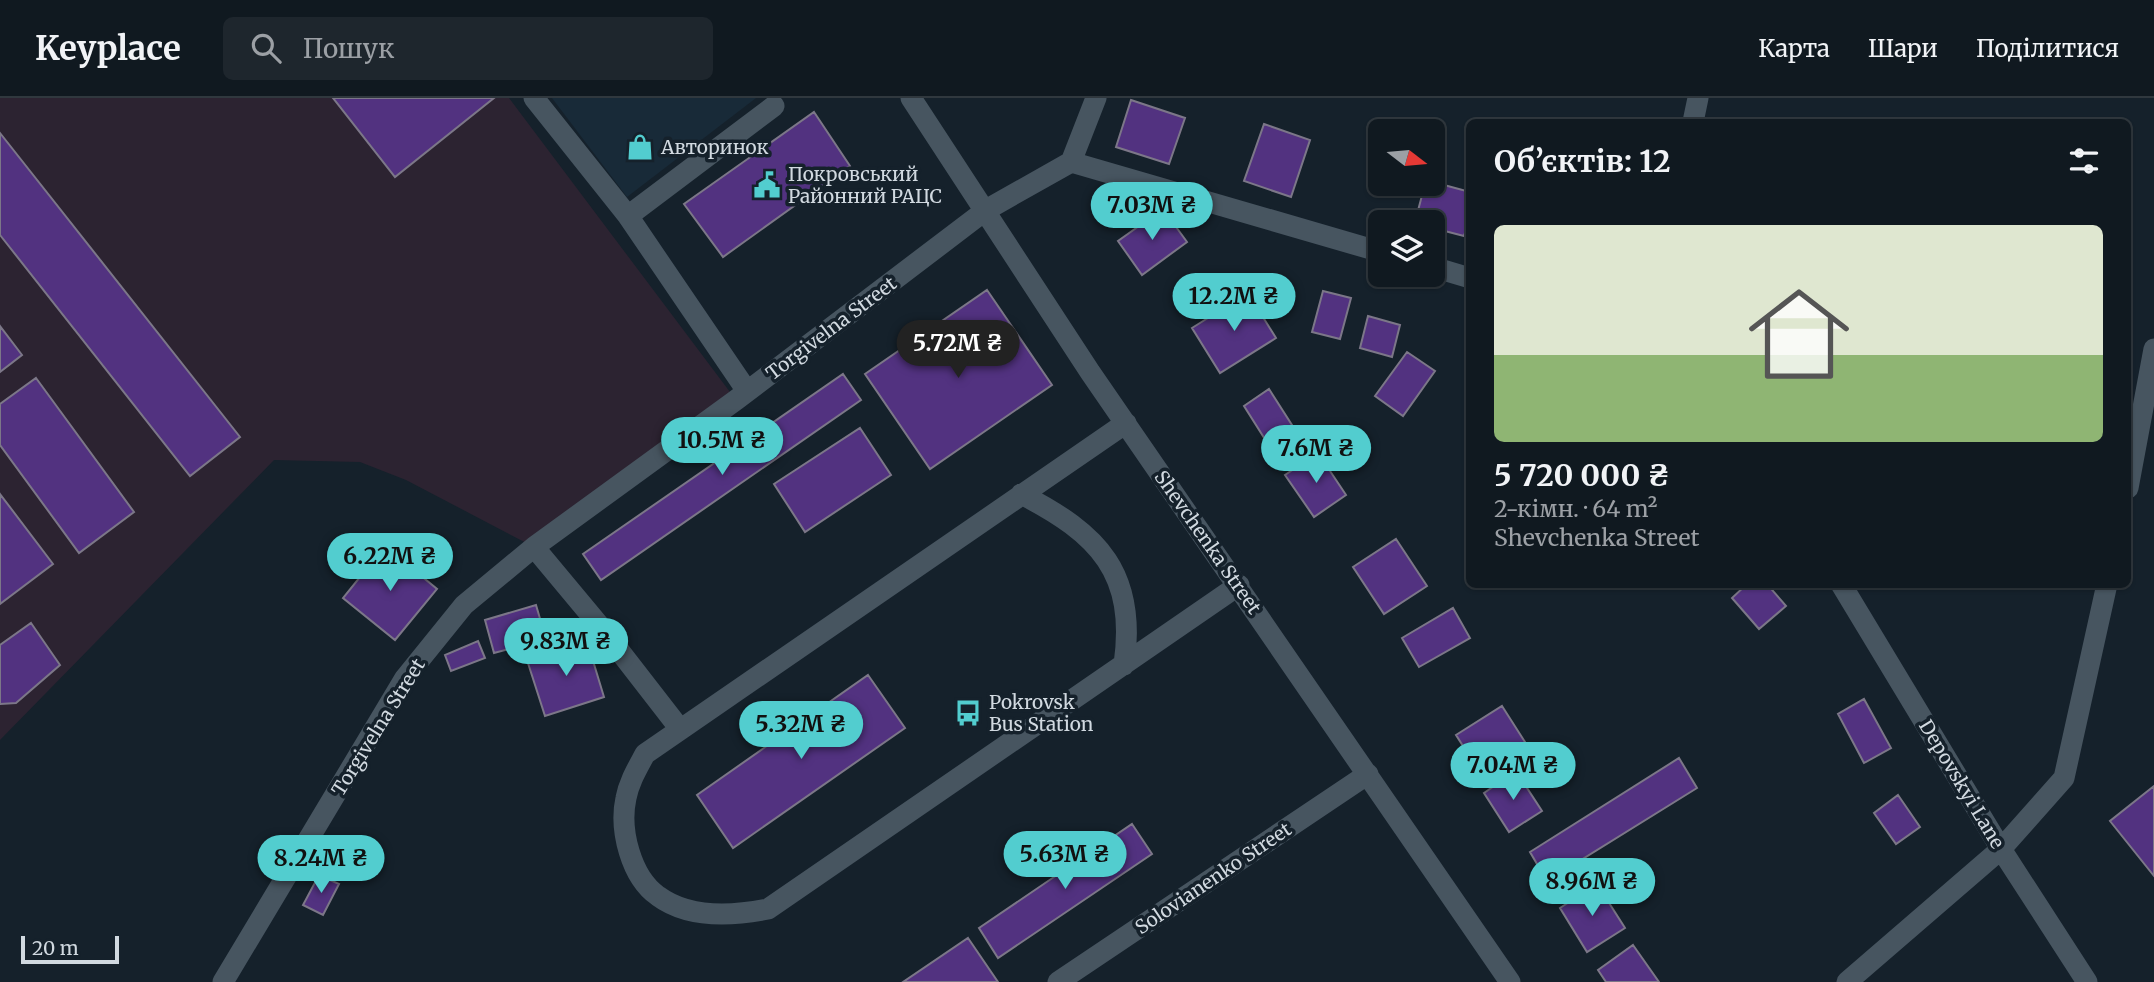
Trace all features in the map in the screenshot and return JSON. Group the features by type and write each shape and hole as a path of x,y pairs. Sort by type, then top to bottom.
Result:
{"street":[{"path":"534,98 628,216 747,391"},
{"name":"Shevchenka Street","path":"911,98 1090,372 1510,982"},
{"path":"1096,98 1072,162 1368,248"},
{"path":"1694,119 1698,98"},
{"path":"628,216 774,106"},
{"name":"Torgivelna Street","path":"223,982 405,678 464,605 534,547 747,391 986,210 1072,162"},
{"path":"1445,271 1466,277"},
{"path":"2131,478 2139,453 2154,349"},
{"path":"1126,423 645,754 631,778 625,801 625,828 634,867 658,896 693,911 736,915 768,909 1238,585"},
{"path":"1021,494 1056,512 1083,531 1115,574 1126,602 1128,633 1124,664"},
{"path":"534,547 680,729"},
{"name":"Depovskyi Lane","path":"1843,588 2001,849 2087,982"},
{"path":"1847,982 2001,849 2064,778 2106,588"},
{"name":"Solovianenko Street","path":"1058,982 1368,774"}],"shaded area":[{"path":"0,98 509,98 736,400 534,547 406,480 360,462 274,460 0,740"},
{"name":"Авторинок","path":"552,98 756,98 627,197"}],"building":[{"path":"333,98 494,98 395,177"},
{"path":"1131,100 1185,118 1169,164 1116,147"},
{"name":"Покровський Районний РАЦС","path":"814,112 850,166 723,257 684,204"},
{"path":"1264,124 1310,140 1291,197 1244,181"},
{"path":"0,133 240,437 190,476 0,235"},
{"path":"1446,186 1466,191 1464,236 1445,231 1445,210 1418,210 1422,196 1446,196"},
{"path":"1163,209 1187,242 1142,275 1118,241"},
{"path":"987,290 1052,385 930,469 865,374"},
{"path":"1323,291 1351,298 1340,339 1312,332"},
{"path":"1248,293 1276,338 1220,373 1192,328"},
{"path":"1368,316 1400,325 1392,357 1360,348"},
{"path":"0,326 22,355 0,372"},
{"path":"1407,352 1435,371 1403,416 1375,396"},
{"path":"843,374 861,400 601,580 583,554"},
{"path":"36,378 134,512 79,553 0,445 0,404"},
{"path":"1269,389 1299,436 1273,452 1244,406"},
{"path":"860,428 891,475 805,532 774,484"},
{"path":"1318,453 1346,495 1314,517 1285,475"},
{"path":"0,494 53,564 0,604"},
{"path":"1396,539 1427,586 1384,614 1353,567"},
{"path":"385,546 437,589 395,640 343,598"},
{"path":"1743,588 1770,588 1786,606 1759,629 1732,598"},
{"path":"536,605 546,639 494,653 485,620"},
{"path":"1453,608 1470,638 1419,667 1402,638"},
{"path":"31,623 60,665 16,703 0,704 0,645"},
{"path":"478,641 485,658 451,671 445,655"},
{"path":"587,641 604,697 545,716 527,660"},
{"path":"868,675 905,728 733,848 697,795"},
{"path":"1864,699 1891,748 1864,763 1838,714"},
{"path":"1502,706 1525,742 1479,771 1456,735"},
{"path":"1679,758 1697,788 1547,881 1530,852"},
{"path":"1516,771 1542,811 1509,832 1484,793"},
{"path":"2154,786 2154,876 2110,821"},
{"path":"1898,795 1920,827 1896,844 1874,813"},
{"path":"1132,824 1152,854 998,958 979,928"},
{"path":"319,875 339,884 323,915 303,905"},
{"path":"1597,884 1625,928 1587,952 1560,908"},
{"path":"968,938 998,982 903,982"},
{"path":"1633,945 1659,982 1606,982 1598,970"}],"place":[{"name":"Авторинок","path":"640,147"},
{"name":"Покровський Районний РАЦС","path":"767,185"},
{"name":"Pokrovsk Bus Station","path":"968,713"}]}
